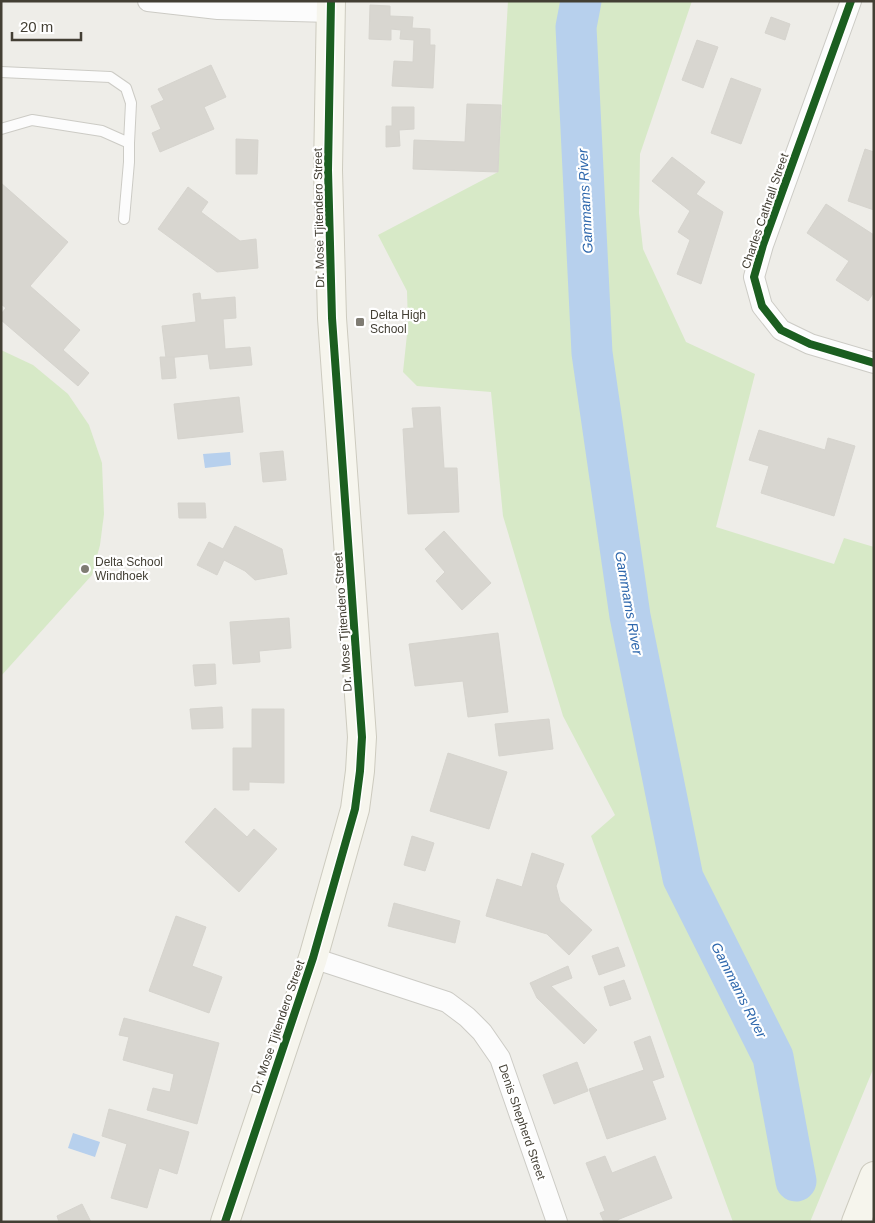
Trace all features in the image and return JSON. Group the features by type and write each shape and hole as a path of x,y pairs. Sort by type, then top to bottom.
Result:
{"street":[{"path":"148,1 218,9 331,7"},
{"name":"Charles Cathrall Street","path":"851,1 763,245 754,277 762,306 780,330 810,344 874,363"},
{"name":"Dr. Mose Tjitendero Street","path":"225,1222 313,958 355,809 360,771 362,737 332,318 328,170 331,7"},
{"name":"Denis Shepherd Street","path":"313,958 447,1002 467,1017 482,1032 500,1058 557,1222"},
{"path":"856,1222 874,1176"}],"lane":[{"path":"1,72 110,77 126,88 130,103 129,162 124,220"},
{"path":"1,130 32,120 102,130 129,143"}],"green space":[{"path":"508,1 692,1 640,154 639,213 643,249 686,342 755,374 716,527 834,564 844,538 874,547 874,1067 810,1222 733,1222 591,836 615,815 563,716 503,516 491,392 417,386 403,372 408,325 407,291 378,235 498,172"},
{"path":"1,350 33,365 68,394 89,425 102,463 104,514 100,545 92,575 1,676"}],"water":[{"path":"230,452 231,465 205,468 203,454"},
{"path":"73,1133 100,1142 95,1157 68,1148"}],"building":[{"path":"370,5 390,6 390,16 413,17 412,28 430,29 430,45 435,45 433,88 392,86 394,61 413,62 414,40 400,39 401,30 391,29 391,40 369,39"},
{"path":"771,17 790,24 785,40 765,33"},
{"path":"697,40 718,47 703,88 682,80"},
{"path":"211,65 226,97 204,107 214,129 160,152 152,133 161,129 151,106 164,100 158,89"},
{"path":"731,78 761,89 741,144 711,133"},
{"path":"467,104 501,105 498,172 413,169 414,140 465,142"},
{"path":"392,107 414,107 414,129 399,130 400,146 386,147 386,126 392,126"},
{"path":"236,139 258,140 257,174 236,174"},
{"path":"865,149 874,152 874,210 848,201"},
{"path":"672,157 705,182 696,194 723,212 701,284 677,274 690,240 678,232 690,211 652,181"},
{"path":"1,183 68,242 30,286 80,330 63,350 89,373 78,386 1,320 1,314 6,308 1,304"},
{"path":"188,187 208,202 201,212 240,241 256,239 258,268 217,272 158,229"},
{"path":"826,204 874,235 874,292 868,301 836,280 849,261 807,233"},
{"path":"200,293 201,300 235,297 236,318 223,319 225,349 250,347 252,365 210,369 208,354 166,358 162,326 196,322 193,294"},
{"path":"160,357 174,357 176,378 162,379"},
{"path":"239,397 243,432 178,439 174,404"},
{"path":"440,407 444,468 457,468 459,512 408,514 403,429 414,428 412,408"},
{"path":"759,430 825,450 828,438 855,446 834,516 761,493 769,466 749,460"},
{"path":"283,451 286,480 263,482 260,453"},
{"path":"178,503 205,503 206,518 179,518"},
{"path":"235,526 282,549 287,574 255,580 245,571 224,560 217,575 197,565 209,542 223,549"},
{"path":"444,531 491,583 462,610 436,581 445,572 425,549"},
{"path":"289,618 291,648 259,651 260,662 233,664 230,622"},
{"path":"498,633 508,712 468,717 463,681 415,686 409,644"},
{"path":"215,664 216,684 195,686 193,665"},
{"path":"222,707 223,728 192,729 190,709"},
{"path":"252,709 284,709 284,783 249,782 249,790 233,790 233,748 252,748"},
{"path":"549,719 553,749 499,756 495,724"},
{"path":"448,753 507,772 489,829 430,811"},
{"path":"215,808 247,837 254,829 277,849 239,892 185,842"},
{"path":"412,836 434,843 425,871 404,865"},
{"path":"532,853 564,864 556,886 560,901 592,930 569,955 547,934 486,916 497,879 522,887"},
{"path":"394,903 460,921 455,943 388,926"},
{"path":"176,916 206,927 192,966 222,977 209,1013 149,991"},
{"path":"618,947 625,966 599,975 592,956"},
{"path":"568,966 572,978 551,986 597,1030 584,1044 537,998 530,983"},
{"path":"624,980 631,999 610,1006 604,987"},
{"path":"124,1018 219,1043 197,1124 147,1110 153,1088 170,1092 174,1074 123,1060 129,1037 119,1035"},
{"path":"650,1036 664,1077 652,1081 666,1119 607,1139 589,1089 644,1070 634,1042"},
{"path":"577,1062 588,1091 554,1104 543,1075"},
{"path":"109,1109 189,1132 177,1174 159,1168 147,1208 111,1198 127,1144 102,1136"},
{"path":"605,1156 612,1173 655,1156 672,1198 617,1220 618,1222 604,1222 600,1213 605,1211 586,1163"},
{"path":"82,1204 91,1222 59,1222 57,1216"}],"waterway":[{"name":"Gammams River","path":"581,1 576,27 592,353 630,616 683,878 773,1057 796,1181"}],"cycle path":[{"path":"225,1222 313,958 355,809 360,771 362,737 332,318 328,170 331,1"},
{"path":"851,1 763,245 754,277 762,306 781,330 810,344 874,363"}],"place":[{"name":"Delta High School","path":"360,322"},
{"name":"Delta School Windhoek","path":"85,569"}]}
